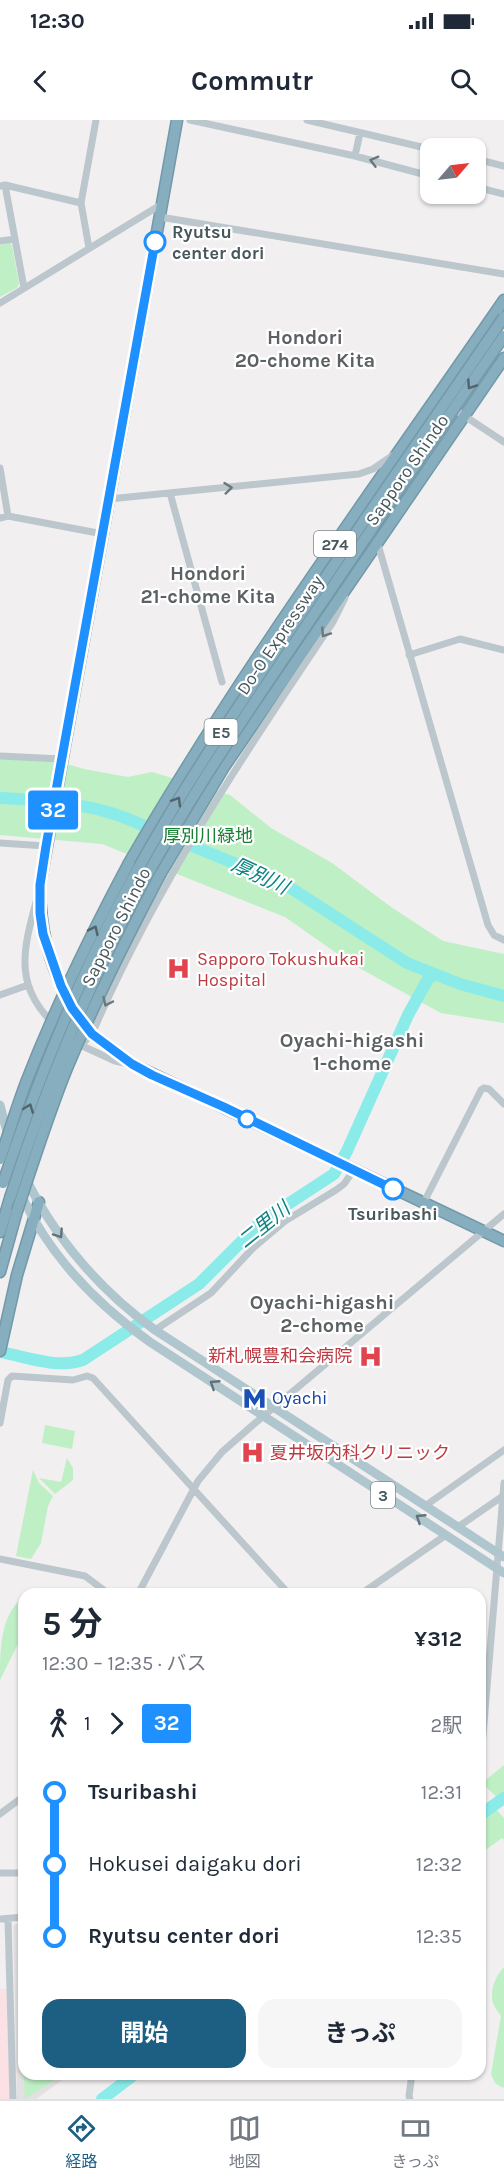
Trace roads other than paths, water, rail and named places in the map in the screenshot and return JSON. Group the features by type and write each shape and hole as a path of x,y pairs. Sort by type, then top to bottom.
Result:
{"highway":[{"path":"177,120 40,885 40,913 51,962 72,1008 92,1034 132,1064 504,1241"},
{"name":"Sapporo Shindo","path":"0,1159 26,1081 61,999 101,916 170,791 283,620 504,300"},
{"name":"Do-O Expressway","path":"0,1232 4,1191 22,1126 68,1010 101,938 176,801 303,610 504,317"},
{"name":"Do-O Expressway","path":"4,1191 33,1130 79,1013 110,945 157,857 263,688 504,336"},
{"name":"Sapporo Shindo","path":"0,1272 17,1211 47,1123 86,1024 144,904 224,767 504,358"},
{"path":"1,1347 16,1275 39,1202"}],"main road":[{"name":"3","path":"0,1105 3,1131 59,1236 119,1303 152,1328 500,1555"},
{"name":"3","path":"0,1149 33,1221 81,1282 126,1325 500,1570"}],"street":[{"path":"89,248 81,203 96,120"},
{"path":"190,120 355,156 420,173"},
{"path":"307,120 420,147"},
{"path":"355,156 360,133"},
{"path":"486,161 504,164"},
{"path":"24,288 2,186 81,203"},
{"path":"486,190 504,194"},
{"path":"0,303 162,204"},
{"path":"160,217 504,274"},
{"path":"0,241 15,239"},
{"path":"438,398 504,442"},
{"path":"109,500 359,474 381,465 402,448"},
{"path":"0,468 8,516"},
{"path":"170,493 222,682"},
{"path":"0,518 8,516 103,534"},
{"path":"377,542 488,925 494,935 504,940"},
{"path":"78,1044 87,1041 92,1034 134,945 172,875 217,797 333,622 363,563"},
{"path":"409,655 460,639 504,650"},
{"path":"0,756 61,765"},
{"path":"0,843 47,841"},
{"path":"40,885 25,951 27,986 45,1016 78,1044 115,1061 132,1064"},
{"path":"0,995 27,986"},
{"path":"423,1204 481,1090 489,1089 504,1104"},
{"path":"152,1328 211,1293 272,1232 344,1184 349,1169"},
{"path":"141,1588 200,1478 227,1448 504,1214"},
{"path":"0,1423 8,1380 12,1376 73,1380 90,1376 285,1588"},
{"path":"425,1506 504,1450"},
{"path":"486,1711 500,1570 504,1483"},
{"path":"458,1527 503,1496"},
{"path":"370,1588 446,1535"},
{"path":"0,1559 85,1576 101,1588"},
{"path":"0,1814 18,1800"},
{"path":"0,1874 18,1873"},
{"path":"4,1919 13,2099"},
{"path":"410,2099 411,2080"}],"waterway":[{"name":"厚別川","path":"0,798 84,806 117,815 158,832"},
{"name":"厚別川","path":"180,841 283,883 407,963 460,984 504,996"},
{"name":"二里川","path":"0,1352 52,1363 83,1360 199,1284 262,1221 334,1174 347,1151 408,1015 428,979 434,975"},
{"path":"486,1811 504,1798"},
{"path":"102,2099 127,2080"}],"place":[{"name":"Ryutsu center dori","path":"155,242"},
{"name":"Sapporo Tokushukai Hospital","path":"179,969"},
{"name":"Tsuribashi","path":"393,1189"},
{"name":"新札幌豊和会病院","path":"370,1356"},
{"name":"Oyachi","path":"254,1398"},
{"name":"夏井坂内科クリニック","path":"252,1453"}],"district":[{"name":"Hondori 20-chome Kita","path":"305,348"},
{"name":"Hondori 21-chome Kita","path":"208,584"},
{"name":"Oyachi-higashi 1-chome","path":"352,1052"},
{"name":"Oyachi-higashi 2-chome","path":"322,1314"}],"park label":[{"name":"厚別川緑地","path":"208,836"}]}
